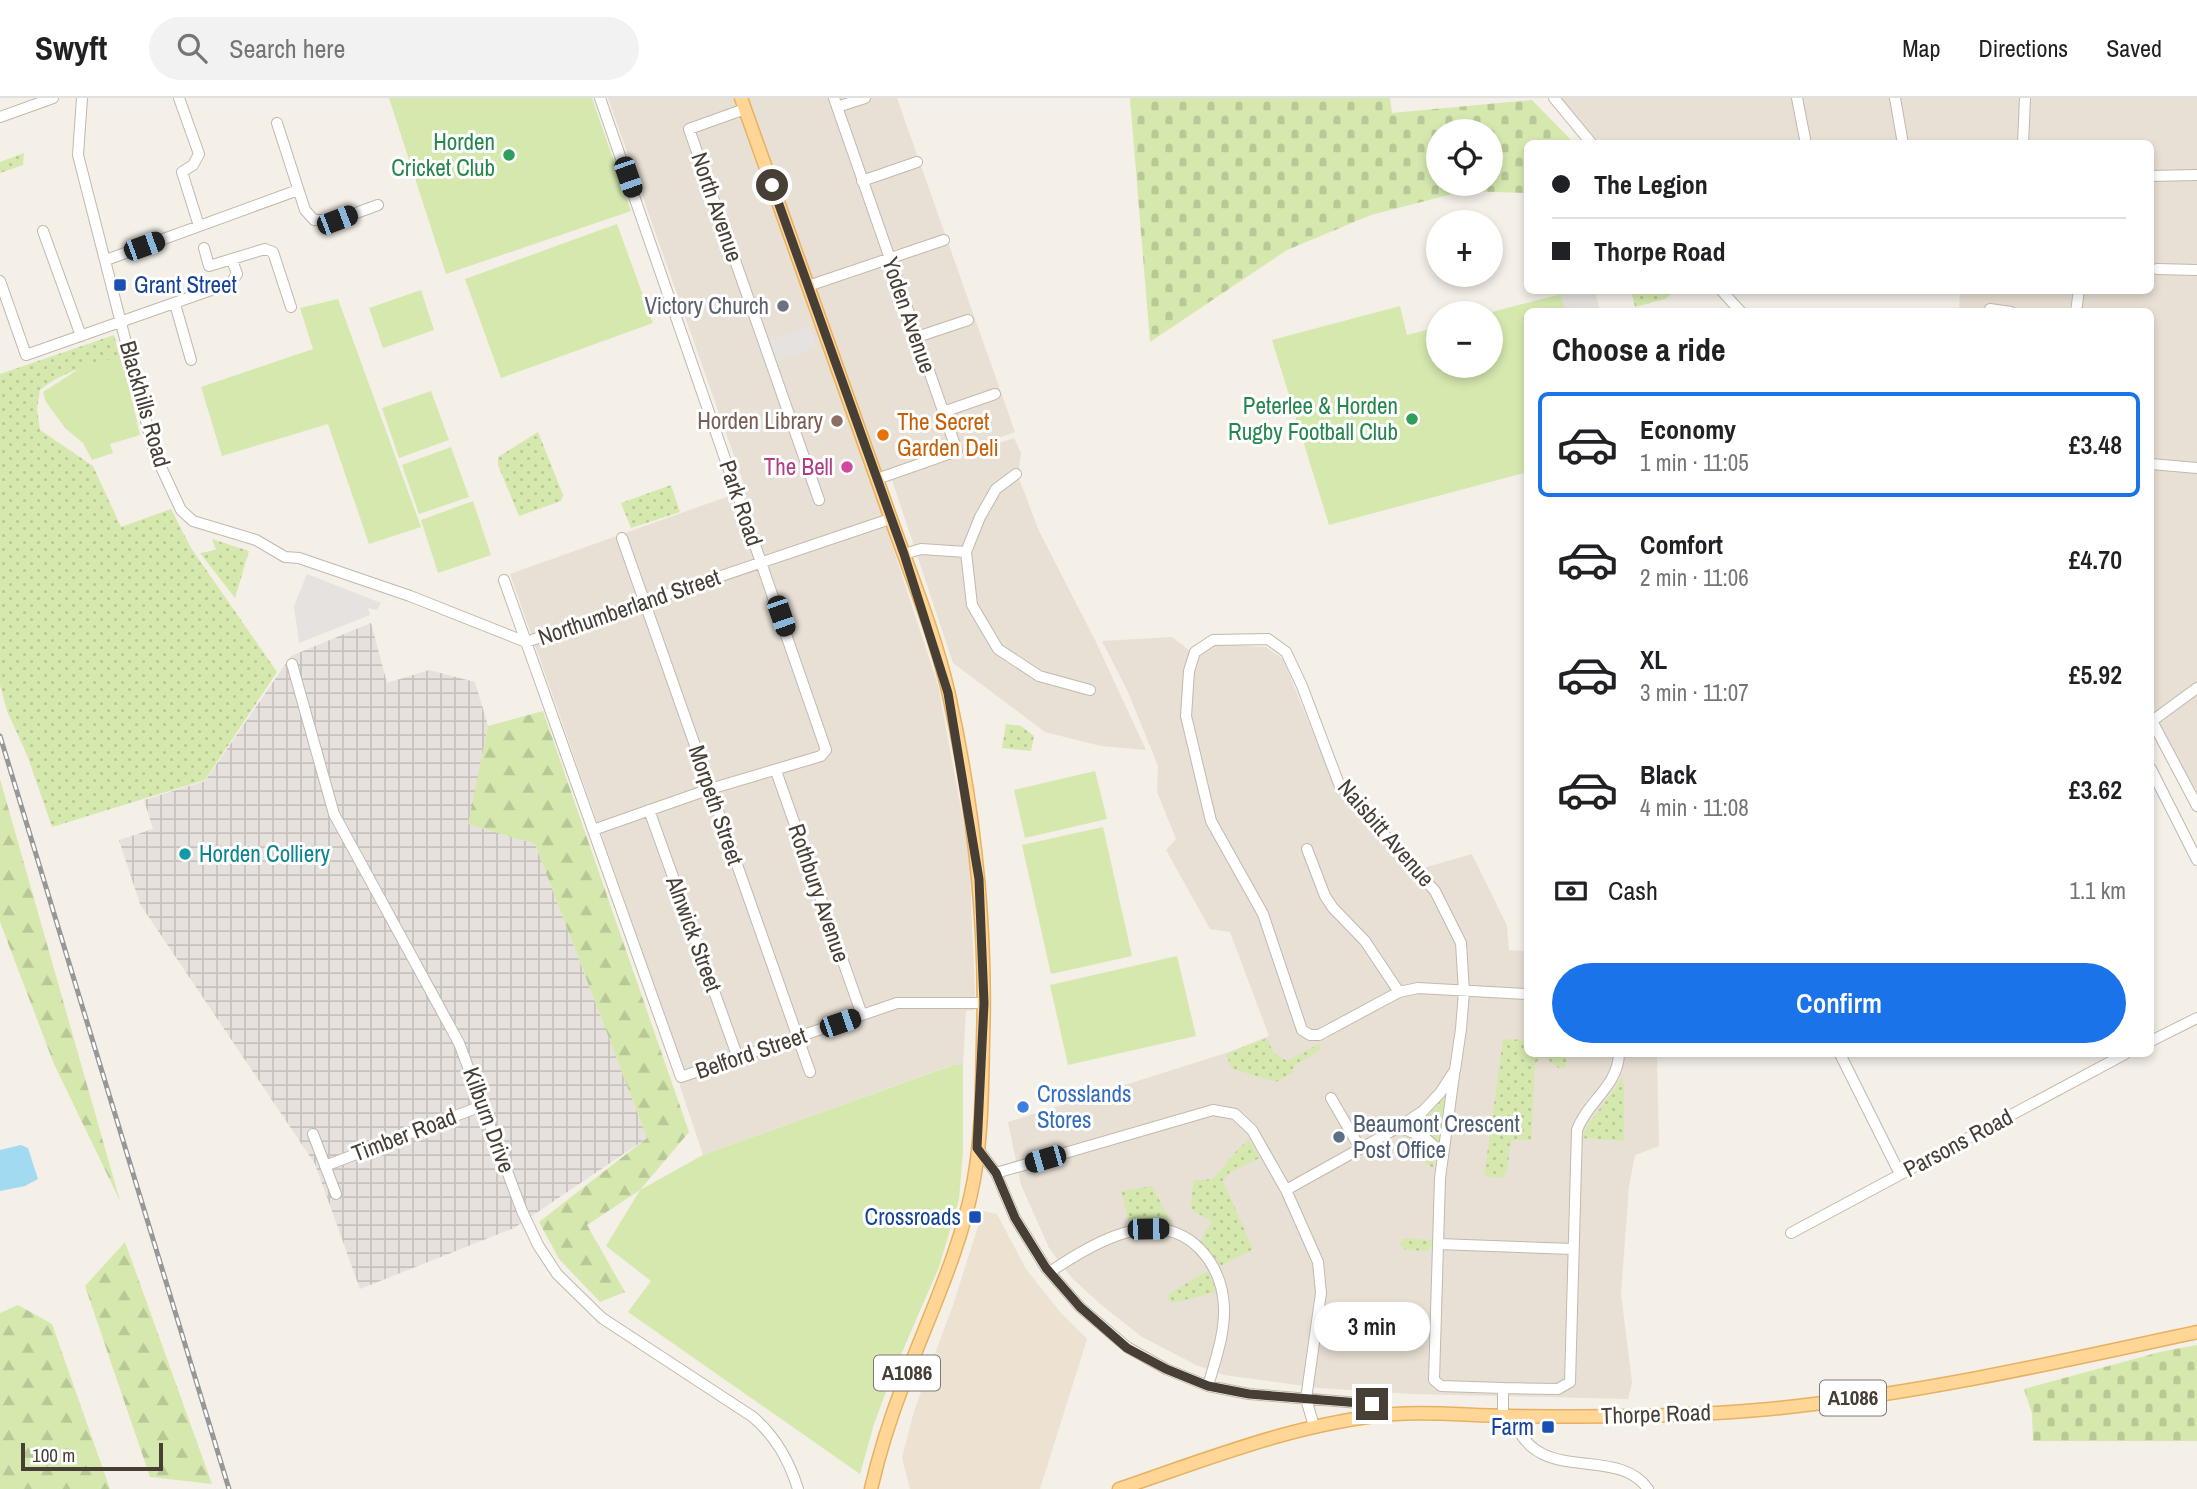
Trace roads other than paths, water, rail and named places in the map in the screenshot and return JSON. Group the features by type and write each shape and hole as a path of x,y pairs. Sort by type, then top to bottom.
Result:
{"main road":[{"name":"A1086","path":"743,104 904,554 948,693 960,752 979,879 984,1003 974,1179 951,1266 902,1386 878,1458 871,1489"},
{"name":"Thorpe Road","path":"1119,1489 1241,1447 1314,1426 1396,1414 1693,1414 1779,1408 1919,1390 2197,1332"}],"street":[{"path":"0,117 40,100 54,98"},
{"name":"Blackhills Road","path":"82,98 78,155 155,452 181,510 193,521 256,540 285,557 299,558 410,596 526,642"},
{"path":"179,98 199,154 193,165 182,172 199,226"},
{"name":"Park Road","path":"600,98 827,750 821,756 776,771"},
{"path":"835,103 865,98"},
{"path":"1554,98 1589,140"},
{"path":"1797,98 1805,140"},
{"path":"1895,98 1902,140"},
{"path":"2023,140 2025,98"},
{"name":"Yoden Avenue","path":"835,103 957,451 877,479"},
{"name":"North Avenue","path":"743,104 689,129 819,500"},
{"path":"277,123 305,210 314,220 337,220 379,205"},
{"path":"862,181 917,162"},
{"path":"2154,176 2197,175"},
{"path":"106,260 298,190"},
{"path":"43,231 81,336"},
{"path":"808,286 944,240"},
{"path":"204,248 209,266 265,249 273,252 292,307"},
{"path":"0,281 26,355 232,283 237,274 232,260"},
{"path":"2157,269 2197,270"},
{"path":"1725,294 1737,308"},
{"path":"175,304 191,360"},
{"path":"917,337 968,320"},
{"path":"943,412 995,394"},
{"path":"2154,464 2197,468"},
{"path":"1016,474 996,489 980,517 966,552 972,605 998,649 1039,676 1090,690"},
{"name":"Northumberland Street","path":"526,642 890,519"},
{"name":"Morpeth Street","path":"622,538 810,1072"},
{"path":"904,554 921,549 966,552"},
{"path":"504,580 593,830 710,789 776,771"},
{"name":"Naisbitt Avenue","path":"1399,992 1319,1035 1310,1035 1302,1030 1263,914 1211,821 1186,716 1189,671 1195,652 1213,640 1268,639 1286,652 1302,686 1339,784 1436,891 1461,943 1465,992 1443,1154 1434,1380 1441,1386 1503,1388"},
{"name":"Kilburn Drive","path":"292,664 334,814 459,1043 522,1211 546,1259 602,1318 761,1424 781,1448 798,1489"},
{"path":"2154,718 2197,688"},
{"path":"2154,726 2197,806"},
{"name":"Rothbury Avenue","path":"776,771 862,1015"},
{"path":"2154,775 2197,860"},
{"name":"Alnwick Street","path":"649,810 738,1058"},
{"name":"Belford Street","path":"593,830 681,1077 897,1003 984,1003"},
{"path":"1307,849 1325,896 1365,941 1399,992 1418,988 1524,994"},
{"path":"2154,1040 2197,1018"},
{"path":"1619,1057 1615,1077 1581,1119 1577,1130 1570,1382 1558,1389 1503,1388 1508,1416 1519,1438 1547,1462 1562,1467 1624,1472 1639,1478 1647,1488"},
{"path":"1842,1057 1900,1174"},
{"name":"Parsons Road","path":"1791,1233 2107,1057"},
{"path":"1286,1190 1423,1111 1440,1093 1455,1070"},
{"path":"1331,1098 1360,1148"},
{"name":"Timber Road","path":"325,1166 484,1105"},
{"path":"996,1173 1213,1110 1235,1114 1252,1130 1286,1190 1318,1262 1321,1293 1306,1399 1314,1426"},
{"path":"1399,1127 1424,1137 1443,1154"},
{"name":"Timber Road","path":"313,1134 336,1194"},
{"path":"977,1148 996,1173 1015,1218 1050,1272 1080,1307 1127,1348 1166,1369 1208,1386 1249,1394 1372,1404"},
{"path":"1050,1272 1104,1239 1134,1230 1162,1229 1191,1240 1209,1259 1220,1280 1224,1308 1220,1341 1208,1386"},
{"path":"1438,1244 1573,1248"}],"water":[{"path":"21,1145 28,1148 38,1179 25,1186 0,1191 0,1150"}],"railway":[{"path":"0,736 229,1489"}],"place":[{"name":"Horden Cricket Club","path":"509,155"},
{"name":"Grant Street","path":"120,285"},
{"name":"Victory Church","path":"783,306"},
{"name":"Peterlee & Horden Rugby Football Club","path":"1412,419"},
{"name":"Horden Library","path":"837,421"},
{"name":"The Secret Garden Deli","path":"883,435"},
{"name":"The Bell","path":"847,467"},
{"name":"Horden Colliery","path":"185,854"},
{"name":"Crosslands Stores","path":"1023,1107"},
{"name":"Beaumont Crescent Post Office","path":"1339,1137"},
{"name":"Crossroads","path":"975,1217"},
{"name":"Farm","path":"1548,1427"}]}
